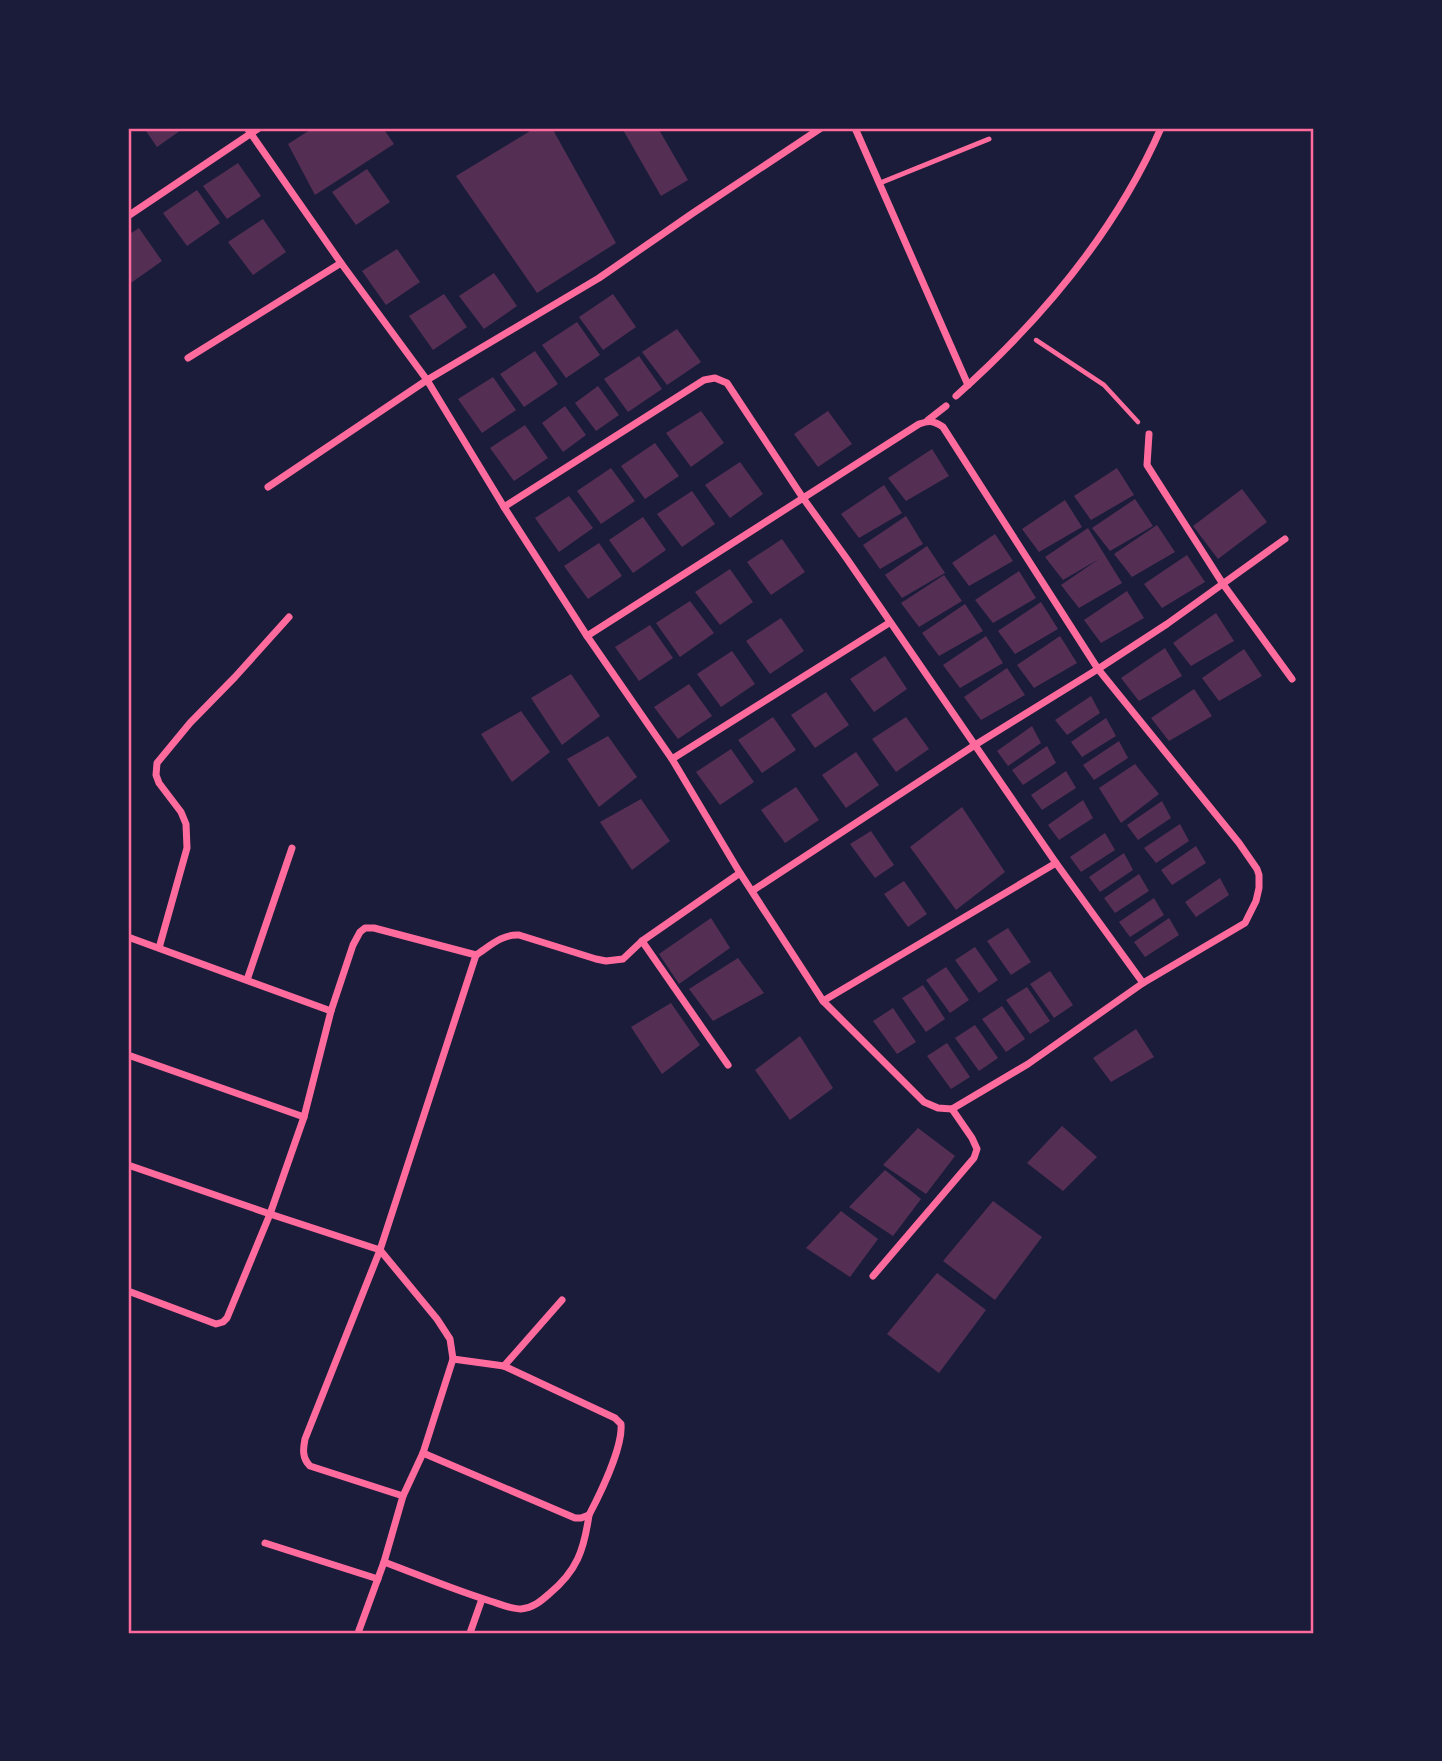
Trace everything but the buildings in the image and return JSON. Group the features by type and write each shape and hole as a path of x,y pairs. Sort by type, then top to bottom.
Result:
{"street":[{"path":"128,216 249,130 259,128"},
{"path":"268,488 427,380 599,278 821,128"},
{"path":"855,128 968,385"},
{"path":"956,396 1024,332 1070,276 1147,159 1161,128"},
{"path":"249,130 341,263 427,380 504,507 587,636 672,759 740,873 823,1001 924,1102 952,1110 1028,1064 1143,983 1245,923 1259,888 1257,869 1239,843 1098,669 943,427 928,421"},
{"path":"188,358 341,263"},
{"path":"504,507 704,380 723,380 1056,863 1143,983"},
{"path":"587,636 919,424 928,421 946,406"},
{"path":"1149,434 1147,465 1223,584 1292,679"},
{"path":"752,891 975,745 1098,669 1284,539"},
{"path":"159,948 187,848 187,833 181,812 159,783 156,775 157,762 289,617"},
{"path":"672,759 889,622"},
{"path":"247,980 292,848"},
{"path":"823,1001 1056,863"},
{"path":"403,1496 310,1466 304,1455 305,1439 380,1250 476,955 513,934 596,960 623,959 642,942 740,873"},
{"path":"128,1291 216,1324 227,1318 270,1214 304,1117 331,1011 356,937 365,928 374,928 476,955"},
{"path":"128,937 331,1011"},
{"path":"642,942 728,1065"},
{"path":"128,1055 304,1117"},
{"path":"873,1276 974,1158 977,1149 972,1138 952,1110"},
{"path":"128,1164 380,1250 437,1319 450,1339 453,1359 423,1453 403,1496 384,1562 358,1633"},
{"path":"504,1366 562,1300"},
{"path":"384,1562 514,1609 525,1609 538,1604 562,1583 579,1559 589,1515 609,1471 619,1441 621,1424 615,1418 504,1366 453,1359"},
{"path":"423,1453 575,1518 589,1515"},
{"path":"265,1543 378,1579"},
{"path":"470,1633 482,1599"}],"lane":[{"path":"880,183 989,139"}],"path":[{"path":"1024,332 1104,385 1149,434"}]}
